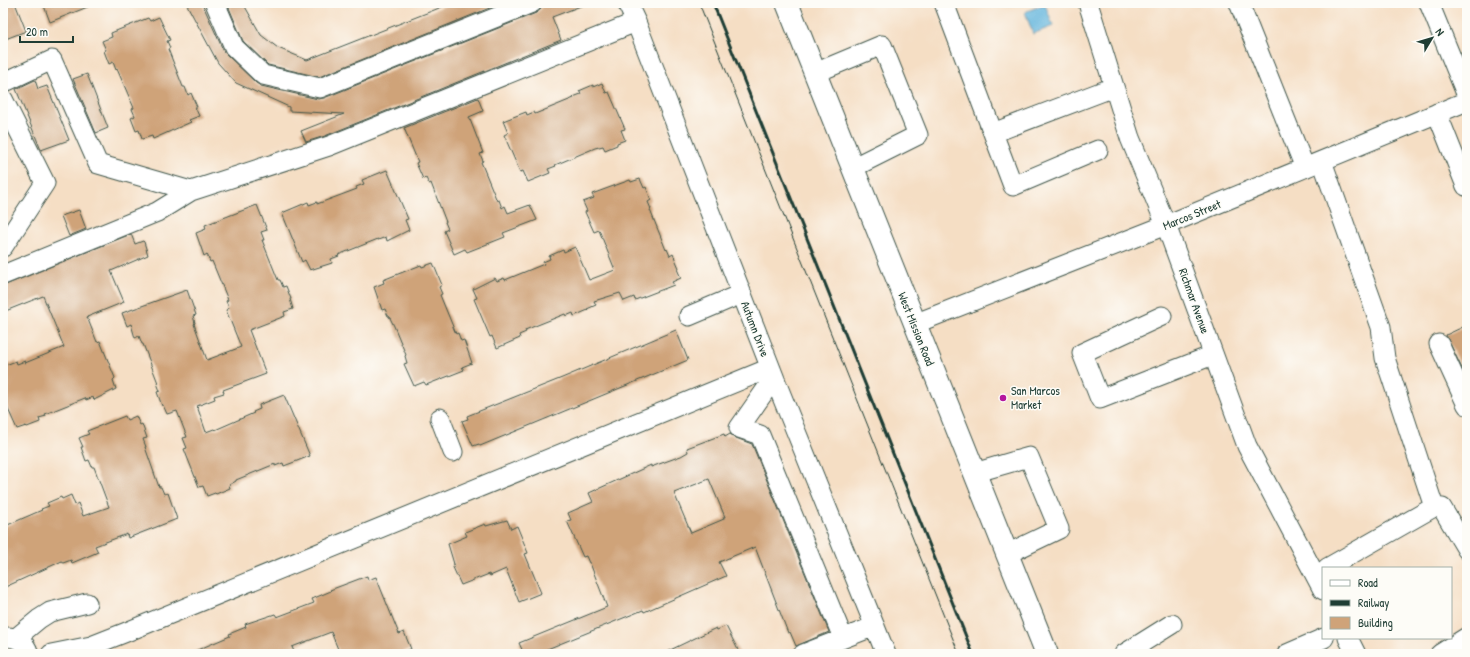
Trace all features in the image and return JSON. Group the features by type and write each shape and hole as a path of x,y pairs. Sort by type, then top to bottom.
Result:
{"main road":[{"name":"West Mission Road","path":"787,3 1047,654"}],"street":[{"path":"215,3 234,47 263,75 320,88 532,3"},
{"name":"Autumn Drive","path":"627,3 636,22 772,373 886,654"},
{"path":"944,3 1013,186 1098,150"},
{"name":"Richmar Avenue","path":"1089,3 1130,138 1166,225 1247,446 1322,576"},
{"path":"1239,3 1305,168"},
{"path":"1429,3 1467,96"},
{"path":"3,275 157,212 191,192 329,146 636,22"},
{"path":"815,73 882,45 918,136 852,168"},
{"path":"3,83 52,60 98,164 191,192"},
{"path":"993,133 1114,87"},
{"path":"3,99 45,183 3,247"},
{"name":"Marcos Street","path":"914,324 1166,225 1467,101"},
{"path":"1437,113 1466,186"},
{"path":"1322,161 1382,327 1385,358 1434,506"},
{"path":"689,316 741,294"},
{"path":"1162,316 1082,353 1100,399 1214,355"},
{"path":"1439,344 1467,405"},
{"path":"772,373 739,428 760,435 843,638"},
{"path":"51,654 91,646 772,373"},
{"path":"440,418 453,452"},
{"path":"974,473 1029,457 1059,529 1007,554"},
{"path":"1336,567 1434,506 1442,508 1467,550"},
{"path":"10,638 50,612 87,603"},
{"path":"1124,654 1172,624"},
{"path":"803,654 875,626"},
{"path":"1440,654 1467,637"},
{"path":"10,638 26,646 29,654"},
{"path":"1287,654 1322,639"},
{"path":"1348,639 1356,654"}],"water":[{"path":"1045,4 1053,26 1033,34 1025,12"}],"building":[{"path":"3,3 15,3 26,31 3,40"},
{"path":"43,3 95,3 95,4 50,22"},
{"path":"186,3 202,3 224,52 256,83 261,86 318,99 324,98 536,13 541,9 543,3 586,4 552,17 561,40 325,136 306,142 301,131 344,114 289,111 289,107 236,83 218,63"},
{"path":"227,3 243,3 261,35 278,48 307,60 452,3 502,3 319,77 268,65 243,41"},
{"path":"159,17 170,40 167,41 170,48 168,49 183,87 185,87 188,95 191,93 199,116 189,120 191,122 153,139 152,136 142,139 139,130 136,131 131,118 135,116 132,109 134,108 117,69 116,70 113,62 109,64 104,51 106,50 102,41 112,37 111,33 148,18 150,21"},
{"path":"87,74 108,128 96,133 73,79"},
{"path":"35,80 38,89 47,86 69,140 41,150 16,89"},
{"path":"602,83 606,93 609,92 625,129 621,130 625,140 605,150 603,146 595,148 555,165 556,166 548,169 550,173 528,182 523,171 520,172 504,135 508,133 503,121 526,112 527,115 534,112 535,114 574,98 573,97 581,94 579,91"},
{"path":"478,98 483,111 469,117 483,153 480,154 483,161 481,162 497,201 499,200 502,208 505,206 508,213 530,205 537,220 503,233 505,237 467,252 465,249 454,254 444,231 448,229 431,183 429,184 426,178 423,179 416,163 418,162 404,128"},
{"path":"387,170 408,219 405,220 409,230 387,241 386,237 378,239 338,255 339,256 331,259 332,263 310,270 305,260 302,262 282,213 308,202 309,205 317,202 317,204 357,189 356,187 364,184 362,180"},
{"path":"640,179 644,188 646,187 651,200 648,202 651,209 650,210 666,250 667,249 670,256 673,254 679,268 677,269 681,278 672,282 674,285 635,300 634,297 624,301 620,293 594,301 596,305 587,309 588,310 574,316 573,313 566,316 565,314 525,330 526,332 519,335 520,338 497,348 492,336 490,337 474,299 477,298 473,289 495,278 497,281 504,278 505,280 544,264 543,262 550,259 549,256 575,247 589,280 615,270 599,230 594,232 585,212 587,211 583,202 594,198 592,194 630,180 631,182"},
{"path":"257,205 267,230 261,232 264,240 262,240 278,280 280,280 283,287 286,286 293,309 284,312 285,316 249,330 266,374 223,390 224,393 214,396 215,399 197,406 206,432 215,430 254,413 253,412 260,409 259,405 284,395 310,456 284,466 283,463 275,466 275,464 236,480 229,485 230,488 207,496 203,486 199,487 184,449 187,448 183,438 187,437 177,411 167,414 163,405 162,406 157,392 160,391 158,383 143,344 139,336 135,338 131,324 127,326 122,313 187,290 196,315 193,316 194,324 207,360 241,347 226,310 229,308 226,301 228,300 212,261 210,262 207,254 204,256 196,233 206,229 205,225"},
{"path":"79,210 86,229 69,236 61,216"},
{"path":"131,234 135,244 144,242 148,255 111,271 124,302 87,317 97,342 100,341 115,378 113,380 116,389 94,400 93,397 86,400 85,398 45,414 46,416 39,418 40,422 17,429 3,398 3,366 16,361 17,364 25,361 25,363 64,347 43,296 3,312 3,286"},
{"path":"433,263 442,285 439,287 442,294 440,295 456,334 458,333 461,341 464,340 472,363 462,367 464,370 426,385 424,382 414,386 404,364 407,363 406,355 389,316 385,309 382,310 374,287 384,283 383,280 421,265 422,267"},
{"path":"1467,325 1467,379 1446,335"},
{"path":"676,330 688,360 480,446 479,444 473,446 462,421 468,419 467,416"},
{"path":"125,416 127,420 136,416 140,425 142,424 147,438 143,439 145,447 159,487 161,487 164,494 168,493 177,519 128,538 127,534 95,546 98,552 72,563 71,560 63,563 62,561 3,588 3,527 42,510 41,509 49,506 47,503 61,497 62,499 71,495 75,505 78,503 83,516 109,507 94,467 92,467 89,460 86,461 81,447 83,447 79,438 89,434 87,431"},
{"path":"724,434 725,437 730,434 752,444 829,632 796,646 790,632 788,633 755,547 719,562 726,576 644,612 643,610 535,654 524,654 519,643 607,607 590,563 586,556 583,557 567,521 571,520 568,513 593,502 589,493 651,465 651,467 681,456 688,452 687,448","holes":["709,479 725,517 723,517 724,519 691,533 674,493"]},
{"path":"507,520 511,529 517,526 528,553 525,554 541,593 519,602 506,569 490,576 489,574 461,585 452,565 454,564 448,544 467,536 465,532 485,524 486,526"},
{"path":"367,576 368,580 376,577 399,634 404,632 411,649 398,654 340,654 331,632 292,647 295,654 188,654 230,636 229,634 246,627 245,624 275,614 277,617 314,603 312,599 331,591 330,590"},
{"path":"726,626 740,654 662,654 716,628 717,630"}],"tram line":[{"path":"699,3 959,654"}],"railway":[{"path":"713,3 973,654"}],"place":[{"name":"San Marcos Market","path":"1003,398"}]}
